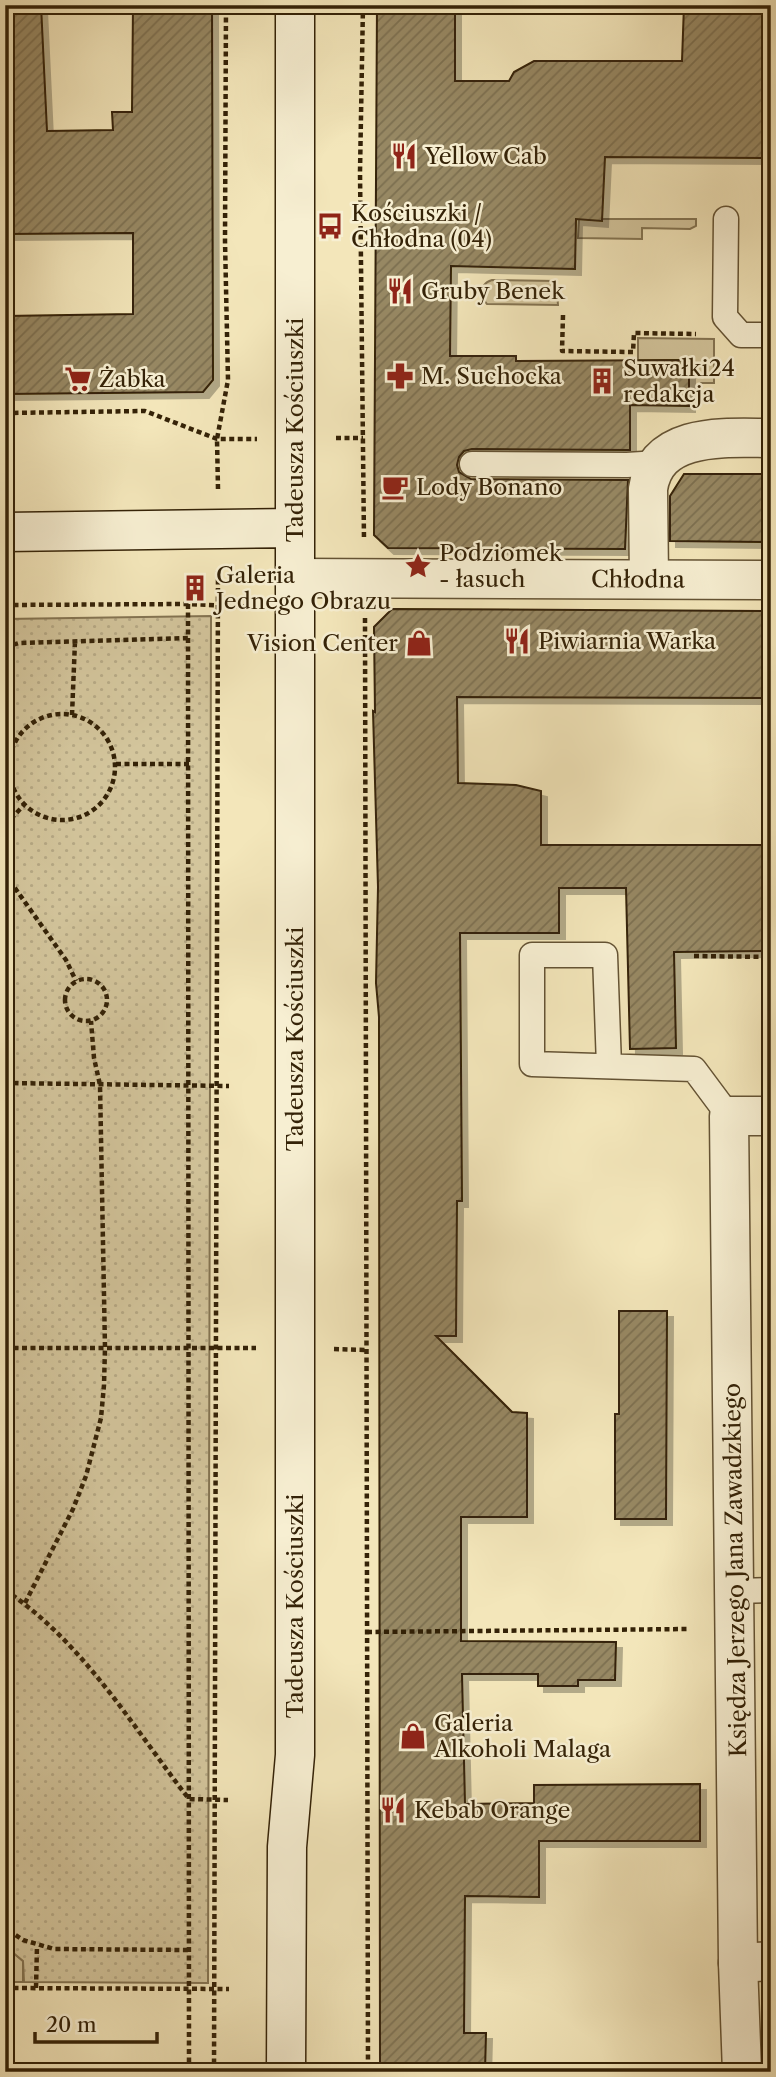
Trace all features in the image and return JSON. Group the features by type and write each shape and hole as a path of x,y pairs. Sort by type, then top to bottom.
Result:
{"street":[{"name":"Tadeusza Kościuszki","path":"286,2072 287,1847 295,1755 295,5"},
{"path":"649,579 648,489 649,479 658,463 674,449 692,441 771,438"},
{"path":"5,532 295,528"},
{"name":"Chłodna","path":"295,578 771,580"},
{"path":"730,1116 771,1116"},
{"name":"Księdza Jerzego Jana Zawadzkiego","path":"730,1116 753,1590 754,1962 743,2069"}],"lane":[{"path":"726,219 725,317 741,335 771,335"},
{"path":"472,464 658,463"},
{"path":"609,1066 605,955 532,955 532,1064 694,1069 730,1116"}],"path":[{"path":"5,413 145,411 217,439 228,380 225,241 226,5"},
{"path":"363,5 360,172 364,578 368,2072"},
{"path":"563,315 562,351 633,352 634,333 741,335"},
{"path":"188,604 189,2072"},
{"path":"5,605 188,604 217,607 214,2072"},
{"path":"5,647 19,643 189,638"},
{"path":"72,715 75,641"},
{"path":"54,715 72,715 85,719 98,728 108,739 116,764 112,786 103,801 90,813 72,819 54,820 24,805 9,774 15,742 25,729 38,719 54,715"},
{"path":"116,764 189,764"},
{"path":"5,788 12,784"},
{"path":"5,825 24,805"},
{"path":"5,874 66,960 76,981"},
{"path":"694,956 771,957"},
{"path":"76,981 96,981 106,992 106,1007 98,1018 91,1021 77,1019 67,1011 64,997 66,990 76,981"},
{"path":"25,1603 74,1508 86,1476 101,1418 105,1348 100,1084 94,1058 91,1021"},
{"path":"5,1083 229,1086"},
{"path":"5,1348 261,1348"},
{"path":"331,1349 366,1350"},
{"path":"5,1590 25,1603 58,1632 95,1673 189,1799"},
{"path":"367,1632 690,1629"},
{"path":"189,1799 228,1800"},
{"path":"5,1922 14,1934 37,1946 54,1949 189,1950"},
{"path":"5,1934 14,1934"},
{"path":"36,1988 37,1946"},
{"path":"5,1988 229,1989"}],"shaded area":[{"path":"579,219 696,219 696,226 690,229 642,228 642,239 578,238"},
{"path":"492,280 556,281 558,305 487,304 481,296 482,290 485,284"},
{"path":"638,338 714,339 714,383 701,383 700,401 689,400 689,360 638,360"},
{"path":"211,616 208,1983 24,1982 23,1961 5,1946 5,619"},
{"path":"5,1946 23,1961 23,1982 5,1982"}],"building":[{"path":"5,5 41,5 47,131 113,130 112,112 132,112 133,5 212,5 213,380 203,392 5,394 5,316 133,314 133,233 5,234"},
{"path":"377,5 455,5 455,81 509,81 514,72 534,61 682,61 684,5 771,5 771,158 605,157 602,221 576,219 575,269 451,266 450,356 516,356 516,361 689,360 689,406 630,405 630,450 472,449 464,451 459,457 459,472 471,479 628,480 625,549 388,548 374,535"},
{"path":"684,474 771,474 771,542 670,541 670,496"},
{"path":"392,609 771,611 771,698 457,697 458,783 516,785 541,791 541,845 771,845 771,951 674,952 676,1048 630,1049 626,888 559,888 559,933 460,933 462,1201 457,1201 456,1336 436,1336 512,1412 527,1413 527,1517 461,1517 461,1641 616,1642 615,1680 578,1680 578,1686 538,1686 538,1674 462,1674 465,1804 534,1803 534,1785 700,1784 700,1841 539,1841 539,1897 465,1896 464,2033 486,2033 485,2072 380,2072 379,1017 376,983 378,887 373,711 375,712 374,627"},
{"path":"619,1311 667,1311 666,1519 615,1519"}],"place":[{"name":"Yellow Cab","path":"404,156"},
{"name":"Kościuszki / Chłodna (04)","path":"330,226"},
{"name":"Gruby Benek","path":"400,291"},
{"name":"M. Suchocka","path":"400,376"},
{"name":"Żabka","path":"78,379"},
{"name":"Suwałki24 redakcja","path":"602,381"},
{"name":"Lody Bonano","path":"395,487"},
{"name":"Podziomek - łasuch","path":"418,566"},
{"name":"Galeria Jednego Obrazu","path":"195,588"},
{"name":"Piwiarnia Warka","path":"517,641"},
{"name":"Vision Center","path":"419,643"},
{"name":"Galeria Alkoholi Malaga","path":"413,1736"},
{"name":"Kebab Orange","path":"393,1810"}]}
